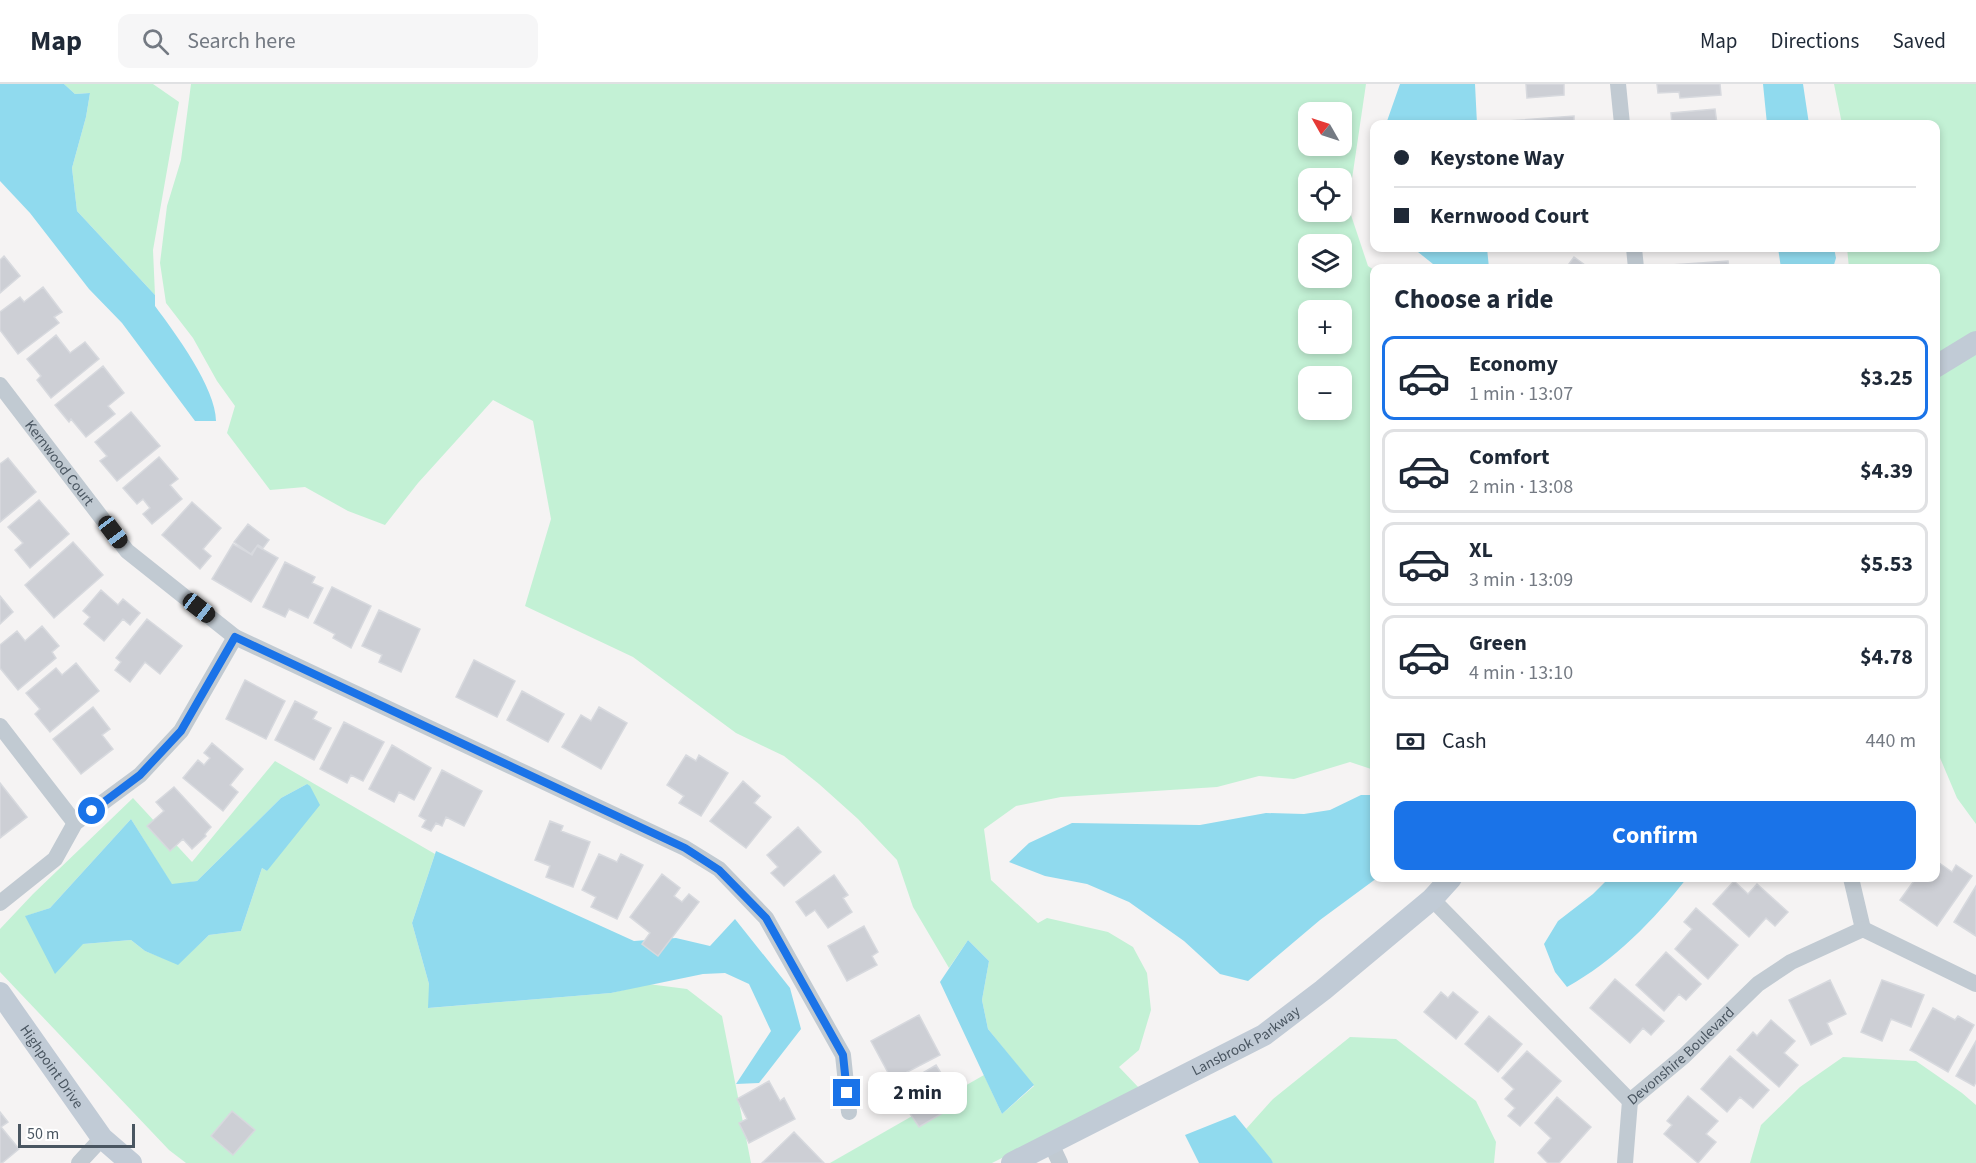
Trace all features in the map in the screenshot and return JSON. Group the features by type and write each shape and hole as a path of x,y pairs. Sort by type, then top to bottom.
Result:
{"street":[{"path":"1618,84 1622,120"},
{"path":"1940,364 1976,342"},
{"name":"Kernwood Court","path":"0,385 127,551 235,637 685,848 719,870 766,918 843,1055 849,1112"},
{"path":"0,903 55,859 75,823 140,775 181,731 235,637"},
{"path":"0,726 75,823"},
{"name":"Lansbrook Parkway","path":"1012,1163 1056,1153 1264,1035 1323,990 1432,899 1447,882"},
{"path":"1852,882 1863,929 1976,984"},
{"name":"Devonshire Boulevard","path":"1432,899 1630,1101 1684,1056 1758,984 1791,962 1863,929"},
{"name":"Highpoint Drive","path":"0,993 102,1138 131,1163"},
{"path":"1625,1163 1630,1101"},
{"path":"79,1163 102,1138"}],"green space":[{"path":"64,84 153,84 179,102 153,250 155,295 77,211 72,168 90,93 75,94"},
{"path":"191,84 1366,84 1352,179 1352,168 1298,168 1298,222 1352,222 1352,218 1370,267 1370,769 1350,762 1294,779 1259,776 1217,787 1061,797 1016,806 984,829 991,880 1038,923 1047,918 1108,932 1133,947 1147,973 1151,1010 1139,1050 1119,1067 1140,1089 992,1163 830,1163 984,1075 1002,1114 1034,1086 988,1029 982,1000 989,961 968,940 949,968 913,907 897,860 858,819 784,756 736,733 633,657 525,606 551,519 533,421 493,400 418,483 385,525 348,511 305,487 270,490 227,433 235,406 217,381 193,338 166,303 160,263 167,206 181,160"},
{"path":"1834,84 1976,84 1976,332 1940,353 1940,264 1849,264 1847,252 1940,252 1940,120 1841,120"},
{"path":"1976,352 1976,824 1957,798 1940,758 1940,375"},
{"path":"275,761 435,854 412,923 429,984 429,1008 611,993 648,984 687,989 722,1016 751,1163 186,1163 169,1150 0,972 0,929 133,798 192,862","holes":["307,784 267,871 262,868 241,931 209,935 178,964 145,951 131,940 83,944 26,916 50,908 131,819 172,885 197,881 281,798"]},
{"path":"1350,1037 1396,1039 1476,1101 1496,1142 1494,1163 1273,1163 1246,1129 1273,1099"},
{"path":"1843,1057 1916,1061 1962,1093 1976,1105 1976,1163 1750,1163 1761,1125 1800,1087"}],"water":[{"path":"0,84 64,84 75,94 90,93 72,168 77,211 155,295 155,306 202,377 214,408 216,421 195,421 122,323 89,289 30,213 0,181"},
{"path":"1400,84 1475,84 1477,120 1387,120"},
{"path":"1763,84 1803,84 1808,120 1767,120"},
{"path":"1418,252 1487,252 1489,264 1433,264"},
{"path":"1779,252 1835,252 1836,258 1834,264 1780,264"},
{"path":"307,784 320,805 267,871 262,868 241,931 209,935 178,965 145,951 131,940 83,944 55,974 25,916 50,908 131,819 172,884 197,881 281,798"},
{"path":"1361,795 1370,795 1372,882 1320,920 1248,981 1220,974 1184,941 1129,902 1087,884 1045,876 1009,862 1029,843 1072,823 1200,825 1266,813 1304,814 1330,810"},
{"path":"436,851 634,941 676,938 710,946 735,919 790,988 801,1029 759,1083 736,1084 771,1031 749,984 725,973 703,974 611,993 428,1008 429,984 412,923"},
{"path":"1605,882 1684,882 1632,939 1601,965 1567,987 1555,972 1544,944 1558,921"},
{"path":"968,940 989,961 982,1000 988,1029 1034,1085 1002,1114 940,982"},
{"path":"1235,1115 1273,1163 1199,1163 1185,1135"}],"building":[{"path":"1526,84 1564,84 1564,95 1527,98"},
{"path":"1657,84 1720,84 1721,95 1680,98 1679,92 1658,93"},
{"path":"1715,109 1716,120 1672,120 1671,113"},
{"path":"1574,116 1574,120 1521,120"},
{"path":"4,256 20,276 0,293 0,260"},
{"path":"1574,257 1584,264 1569,264"},
{"path":"1728,261 1728,264 1685,264"},
{"path":"43,287 62,312 54,317 59,323 18,354 0,330 0,312 20,297 24,302"},
{"path":"56,335 70,353 85,342 99,359 51,398 37,380 41,376 27,359"},
{"path":"103,366 124,393 108,406 115,414 86,437 55,405"},
{"path":"131,412 160,446 117,481 100,461 107,456 95,442"},
{"path":"159,457 178,479 170,485 182,499 152,524 143,514 150,508 143,499 137,504 123,488"},
{"path":"8,458 36,492 0,522 0,464"},
{"path":"39,500 69,534 30,568 15,550 23,543 8,527"},
{"path":"192,502 221,528 203,549 211,556 200,569 162,535"},
{"path":"248,524 269,540 263,548 258,545 251,554 234,542"},
{"path":"73,542 103,575 54,618 25,585"},
{"path":"233,544 252,555 257,546 278,558 251,602 212,579"},
{"path":"285,562 315,577 312,583 323,588 308,618 289,609 285,617 263,607"},
{"path":"332,587 371,606 351,648 333,638 335,634 314,623"},
{"path":"101,590 118,605 123,599 140,613 130,625 123,619 104,641 84,624 90,617 83,611"},
{"path":"0,596 13,612 0,624"},
{"path":"379,610 420,629 401,672 379,662 382,655 362,646"},
{"path":"147,619 182,646 160,674 145,662 130,682 115,670 121,662 116,658"},
{"path":"42,626 59,646 52,652 56,658 18,690 0,668 0,645 17,631 25,641"},
{"path":"474,660 515,681 497,717 456,697"},
{"path":"76,663 99,691 50,732 35,714 40,709 26,693 56,668 62,675"},
{"path":"245,680 285,701 266,739 226,719"},
{"path":"522,691 564,714 548,742 507,720"},
{"path":"295,701 317,712 313,719 331,728 314,760 275,740"},
{"path":"93,707 110,729 102,735 113,749 81,774 53,739"},
{"path":"599,707 627,723 601,769 562,747 581,715 591,721"},
{"path":"344,722 384,742 363,781 351,775 347,783 320,769"},
{"path":"212,743 243,769 230,785 238,792 223,811 183,778 198,760 204,765 210,758 204,753"},
{"path":"392,745 431,768 414,800 399,792 394,802 369,789"},
{"path":"686,755 696,761 699,755 728,773 701,816 679,803 684,796 667,785"},
{"path":"442,770 482,791 464,826 446,817 442,826 436,823 431,831 422,827 426,820 419,816"},
{"path":"743,781 760,796 754,803 771,817 746,848 710,821"},
{"path":"0,783 27,817 0,838"},
{"path":"174,787 211,827 205,834 206,836 192,849 183,839 170,851 147,826 164,811 156,802"},
{"path":"550,821 563,826 561,831 590,842 573,887 546,877 550,866 535,860"},
{"path":"798,827 821,852 784,886 771,873 778,867 767,855"},
{"path":"599,854 617,862 621,854 643,865 617,919 591,907 596,897 582,890"},
{"path":"1940,864 1952,872 1956,865 1972,876 1937,926 1900,900 1913,882 1940,882"},
{"path":"662,874 680,888 674,896 682,902 689,894 699,902 658,956 642,944 650,933 630,917"},
{"path":"834,875 848,895 843,898 852,912 828,928 815,910 806,916 796,902"},
{"path":"1733,882 1748,894 1757,884 1788,912 1775,926 1766,918 1749,937 1713,904"},
{"path":"1976,886 1976,936 1954,922"},
{"path":"1696,908 1738,945 1708,979 1675,949 1692,929 1684,922"},
{"path":"864,926 878,952 872,956 877,965 847,981 828,946"},
{"path":"1666,952 1701,984 1686,1000 1679,994 1664,1011 1636,985"},
{"path":"1615,979 1664,1021 1651,1035 1643,1028 1630,1043 1590,1008"},
{"path":"1830,980 1846,1014 1827,1023 1832,1034 1811,1045 1789,1000"},
{"path":"1882,980 1924,995 1911,1027 1891,1019 1882,1041 1861,1032"},
{"path":"1441,992 1448,998 1453,992 1478,1012 1456,1039 1424,1012"},
{"path":"1933,1008 1955,1020 1958,1016 1974,1025 1948,1072 1910,1050"},
{"path":"919,1015 940,1055 892,1080 871,1041"},
{"path":"1489,1016 1522,1044 1498,1072 1465,1044"},
{"path":"1771,1020 1795,1041 1784,1053 1798,1065 1779,1087 1737,1050 1753,1032 1757,1036"},
{"path":"1976,1041 1976,1082 1974,1086 1956,1076"},
{"path":"1527,1051 1561,1081 1520,1126 1508,1116 1515,1108 1505,1099 1514,1089 1502,1078"},
{"path":"1730,1056 1769,1090 1753,1108 1740,1097 1727,1112 1701,1089"},
{"path":"936,1065 950,1088 944,1091 953,1107 919,1127 894,1090"},
{"path":"769,1081 780,1101 784,1098 795,1119 749,1143 739,1123 747,1119 737,1099"},
{"path":"1688,1096 1718,1121 1706,1134 1716,1142 1698,1163 1664,1134 1672,1125 1667,1121"},
{"path":"1557,1097 1591,1127 1559,1163 1548,1163 1538,1153 1551,1138 1535,1123"},
{"path":"232,1111 255,1130 233,1155 211,1136"},
{"path":"0,1112 8,1122 1,1127 19,1149 2,1163 0,1163"},
{"path":"794,1132 824,1163 762,1163"}],"route":[{"path":"92,811 140,775 181,731 235,637 685,848 719,870 766,918 843,1055 847,1093"}]}
